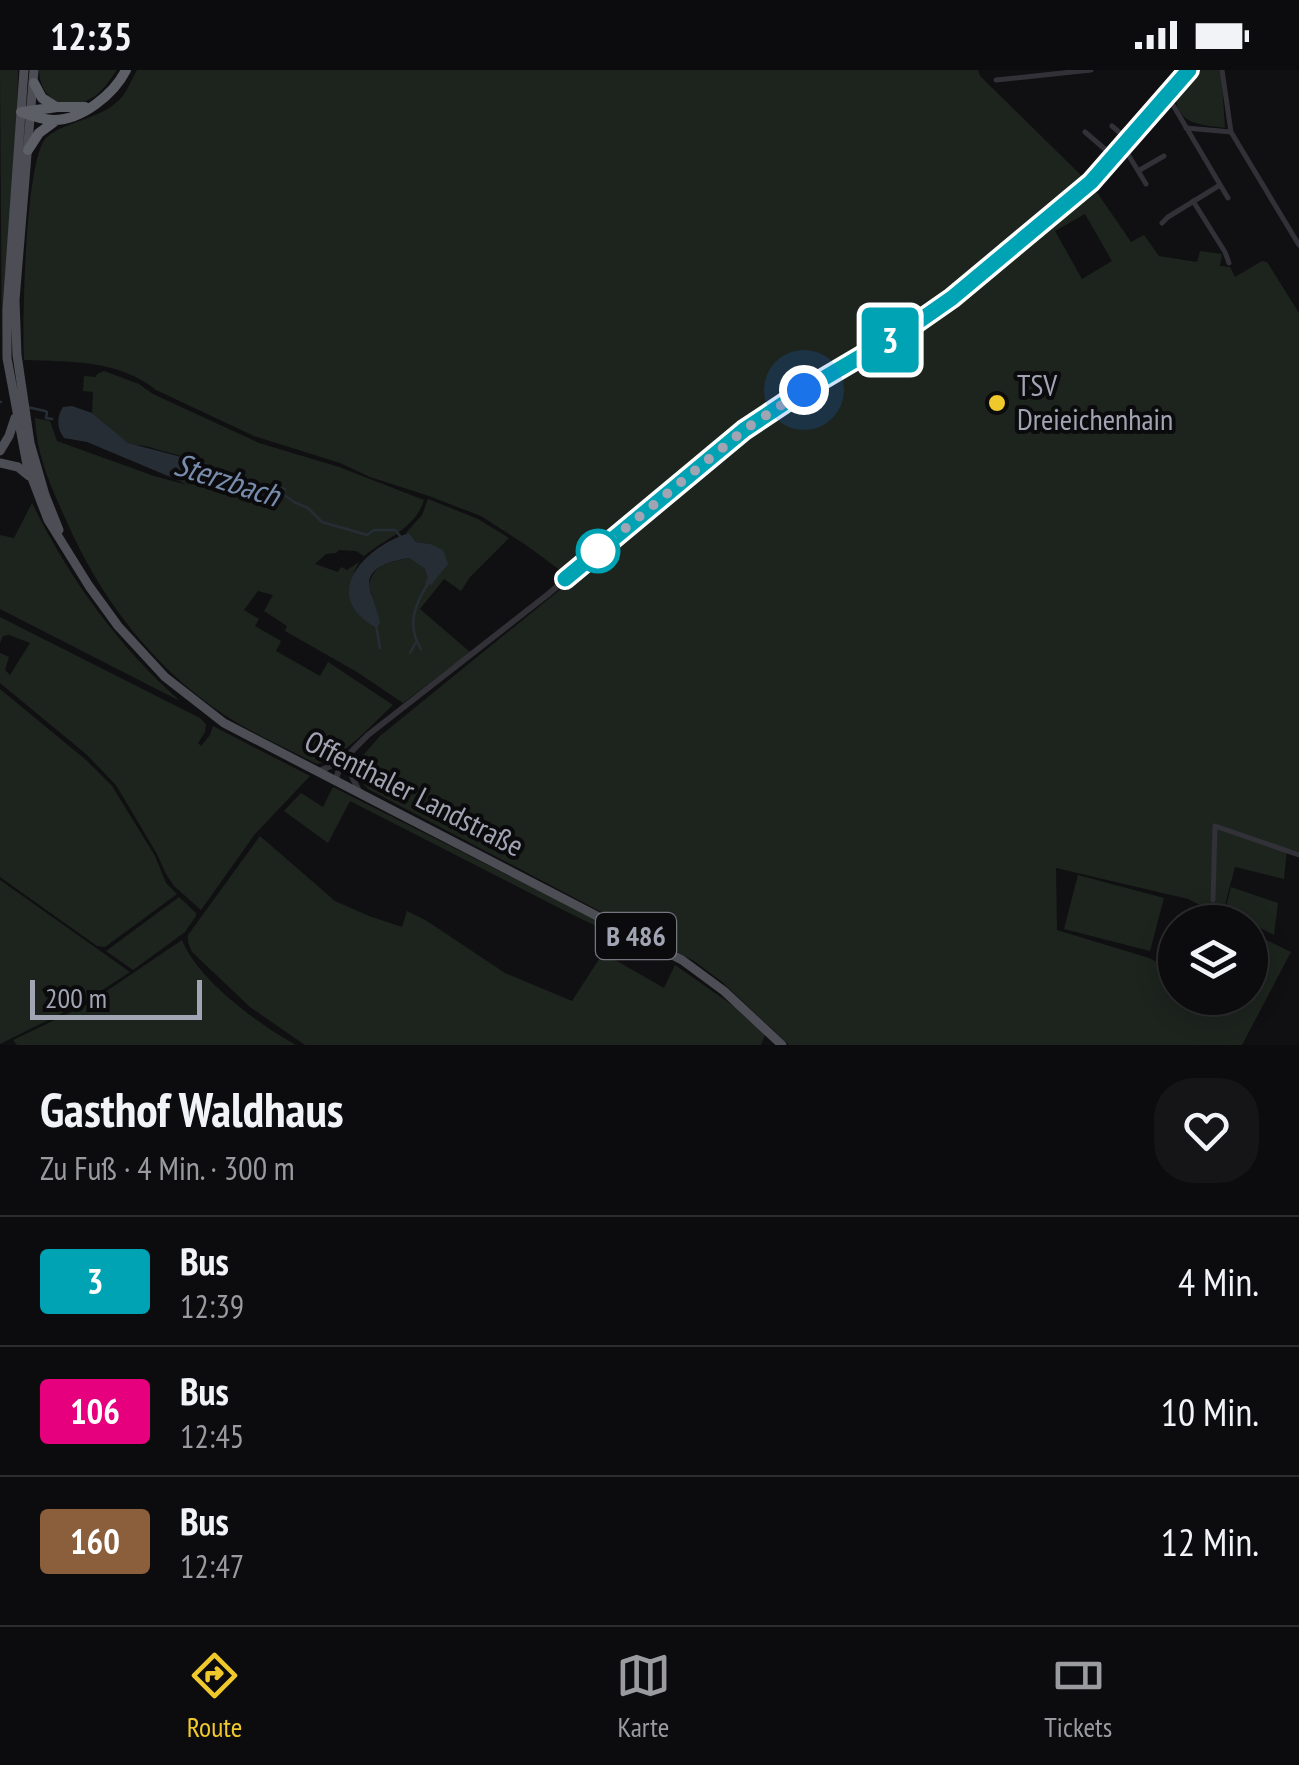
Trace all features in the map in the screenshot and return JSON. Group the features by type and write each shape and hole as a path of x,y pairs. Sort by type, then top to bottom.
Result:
{"highway":[{"path":"28,150 44,128 92,106 114,89 126,70"},
{"path":"34,83 44,100 57,108"},
{"path":"28,113 92,106"},
{"path":"28,113 57,120"}],"main road":[{"name":"B 486","path":"24,70 28,113"},
{"name":"B 486","path":"28,113 34,70"},
{"name":"Offenthaler Landstraße","path":"12,357 28,113"},
{"name":"Offenthaler Landstraße","path":"28,113 7,310 16,416 63,542"},
{"name":"Offenthaler Landstraße","path":"13,372 30,478 44,513 110,616 165,677 224,723 682,960 710,979 782,1045"},
{"path":"0,457 16,416"},
{"path":"0,457 26,444"},
{"path":"0,457 30,478"}],"street":[{"path":"996,80 1090,70"},
{"path":"318,772 351,754 368,735 744,430 952,298 1077,195 1189,70"},
{"path":"1222,70 1231,132 1299,245"},
{"path":"1167,95 1228,198"},
{"path":"1112,126 1126,143 1146,184"},
{"path":"1186,128 1231,132"},
{"path":"1085,132 1114,157"},
{"path":"1138,171 1164,156"},
{"path":"1162,223 1220,185"},
{"path":"1193,202 1229,263"},
{"path":"336,781 346,771 351,754"},
{"path":"351,754 350,772 360,793"},
{"path":"1214,900 1215,826 1299,854"}],"shaded area":[{"path":"0,70 18,70 2,360"},
{"path":"39,70 117,70 94,96 71,105 48,95"},
{"path":"137,70 978,70 1094,188 1131,242 1144,235 1159,256 1197,262 1200,251 1222,254 1220,266 1230,267 1235,277 1262,261 1267,262 1299,313 1299,852 1287,849 1284,879 1235,867 1225,905 1200,905 1056,868 1057,930 1158,962 1158,1015 1258,1015 1242,1045 789,1045 694,961 368,789 359,778 358,761 380,736 567,584 564,573 481,516 340,463 254,436 126,373 93,364 24,360 26,242 40,150 47,137 56,131 114,105","holes":["1085,214 1112,261 1082,279 1055,231"]},
{"path":"1199,70 1221,70 1225,128 1191,121 1179,111 1176,92"},
{"path":"104,371 259,443 339,467 424,500 407,526 364,556 339,550 326,554 315,564 338,572 341,567 347,570 359,562 354,572 373,597 368,587 378,569 409,558 425,569 431,585 430,544 416,542 409,533 405,534 422,515 428,499 478,519 509,538 461,591 444,579 420,609 470,652 403,703 285,631 287,626 264,611 273,595 258,591 244,610 259,619 255,626 281,641 276,651 320,676 328,662 393,705 347,748 317,764 246,728 197,695 151,652 112,603 80,549 41,457 35,418 50,421 57,441 154,476 187,485 168,476 177,475 202,486 217,474 196,461 126,442 95,416 93,392 83,391 84,376 96,377"},
{"path":"63,407 92,413 128,443 208,464 215,469 217,479 198,484 168,476 87,442 64,438 59,415"},
{"path":"32,503 96,609 180,701 0,609 0,535 14,538"},
{"path":"409,533 416,542 443,550 448,564 431,585 425,583 425,569 409,558 387,563 375,571 369,583 380,623 377,628 360,615 351,602 349,588 354,574 377,549"},
{"path":"0,617 200,718 206,724 198,743 201,746 213,726 310,776 255,834 201,910 174,886 116,785 86,754 0,683 0,653 9,657 5,670 10,675 30,643 9,635 3,636 0,643"},
{"path":"0,689 112,786 155,856 166,883 177,894 105,947 97,946 0,877"},
{"path":"333,787 601,922 622,934 621,938 350,801 328,843 284,811 301,793 323,807"},
{"path":"260,836 335,901 402,927 407,911 505,973 572,1001 601,956 664,988 675,965 735,1007 765,1035 761,1045 305,1045 250,1007 192,952 188,942 188,935"},
{"path":"1078,875 1164,898 1162,905 1158,905 1150,951 1064,929"},
{"path":"0,880 130,972 84,1002 0,1044"},
{"path":"1231,887 1278,903 1274,935 1268,932 1268,905 1226,905"},
{"path":"179,897 196,913 185,932 133,970 106,951"},
{"path":"182,940 215,985 247,1013 296,1045 17,1045 13,1040 86,1005"},
{"path":"1268,941 1291,952 1268,996"}],"waterway":[{"name":"Sterzbach","path":"27,407 45,411 46,418 52,419"},
{"name":"Sterzbach","path":"214,478 283,494 308,508 322,522 367,535 374,530 395,530 401,537"},
{"path":"279,488 285,489"},
{"path":"421,649 413,623 429,582"},
{"path":"376,625 380,648"},
{"path":"410,653 416,642"}],"bus line":[{"name":"3","path":"565,579 744,430 952,298 1091,182 1189,70"}],"place":[{"name":"TSV Dreieichenhain","path":"997,403"}],"route":[{"path":"598,551 744,430 804,390"}]}
